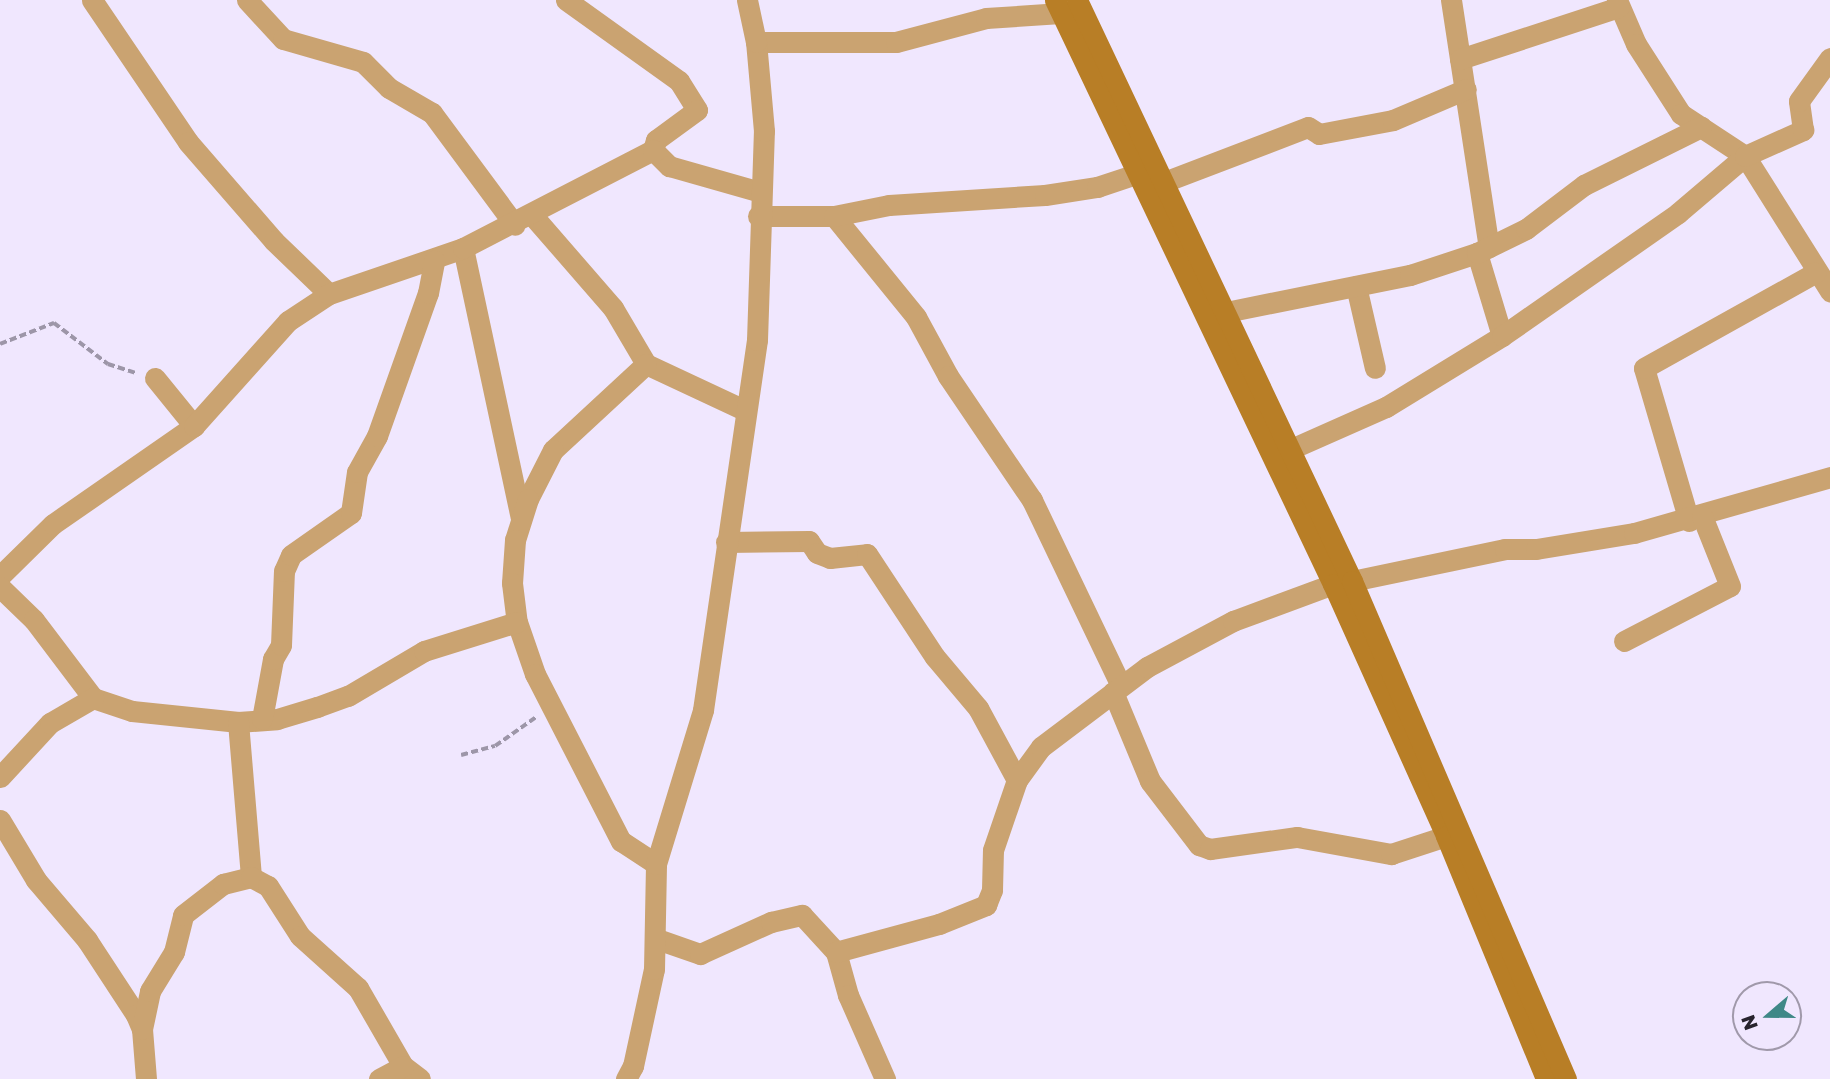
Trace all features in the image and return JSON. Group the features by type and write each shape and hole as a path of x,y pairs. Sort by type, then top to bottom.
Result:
{"street":[{"path":"92,0 188,142 274,241 329,294"},
{"path":"247,0 283,39 363,62 390,88 432,113 524,220 613,307 646,364 744,410"},
{"path":"0,576 53,524 194,426 288,321 329,294 434,261 524,220 653,150 656,140 696,110 679,81 566,0"},
{"path":"625,1079 633,1066 646,1012 657,939 656,864 703,710 744,410 757,340 758,216 764,131 756,42 747,0"},
{"path":"1451,0 1466,89 1483,250 1502,336"},
{"path":"1460,59 1618,3 1636,44 1681,114 1745,156 1815,273 1830,291"},
{"path":"756,42 896,42 986,18 1073,4"},
{"path":"1073,4 1139,173 1342,582 1566,1079"},
{"path":"1073,4 1164,182 1291,449 1342,582 1546,1079"},
{"path":"1291,449 1386,407 1502,336 1678,213 1745,156 1803,130 1799,101 1830,58"},
{"path":"1164,182 1308,127 1319,134 1393,120 1466,89"},
{"path":"1226,312 1356,286 1483,250 1526,229 1584,185 1701,127"},
{"path":"653,150 669,166 760,192"},
{"path":"758,216 834,216 889,205 1045,195 1097,187 1139,173"},
{"path":"834,216 916,317 948,376 1032,500 1117,688 1150,781 1199,845 1210,849 1297,837 1391,854 1446,836"},
{"path":"463,248 521,519"},
{"path":"262,719 273,659 281,645 284,571 301,546 351,513 357,472 377,436 428,293 434,261"},
{"path":"1624,641 1730,586 1696,518 1644,368 1815,273"},
{"path":"1356,286 1375,368"},
{"path":"646,364 553,450 521,519 512,583 517,622 525,650 621,841 656,864"},
{"path":"155,378 194,426"},
{"path":"836,951 939,924 986,905 992,890 993,850 1006,823 1017,780 1041,747 1117,688 1233,621 1342,582 1469,555 1536,549 1696,518 1830,477"},
{"path":"726,542 809,541 817,553 830,558 867,554 935,657 978,708 1017,780"},
{"path":"0,587 34,620 93,698 132,711 238,722 290,716 348,696 425,651 517,622"},
{"path":"0,777 50,723 93,698"},
{"path":"238,722 251,877"},
{"path":"0,820 36,880 87,940 142,1029"},
{"path":"146,1079 142,1029 150,991 174,952 183,915 223,884 251,877 268,886 300,936 358,988 403,1066 420,1079"},
{"path":"657,939 700,954 771,922 802,915 836,951 848,995 884,1079"},
{"path":"379,1079 403,1066"}],"path":[{"path":"0,344 54,323 108,364 155,378"},
{"path":"461,755 495,746 552,706"}]}
